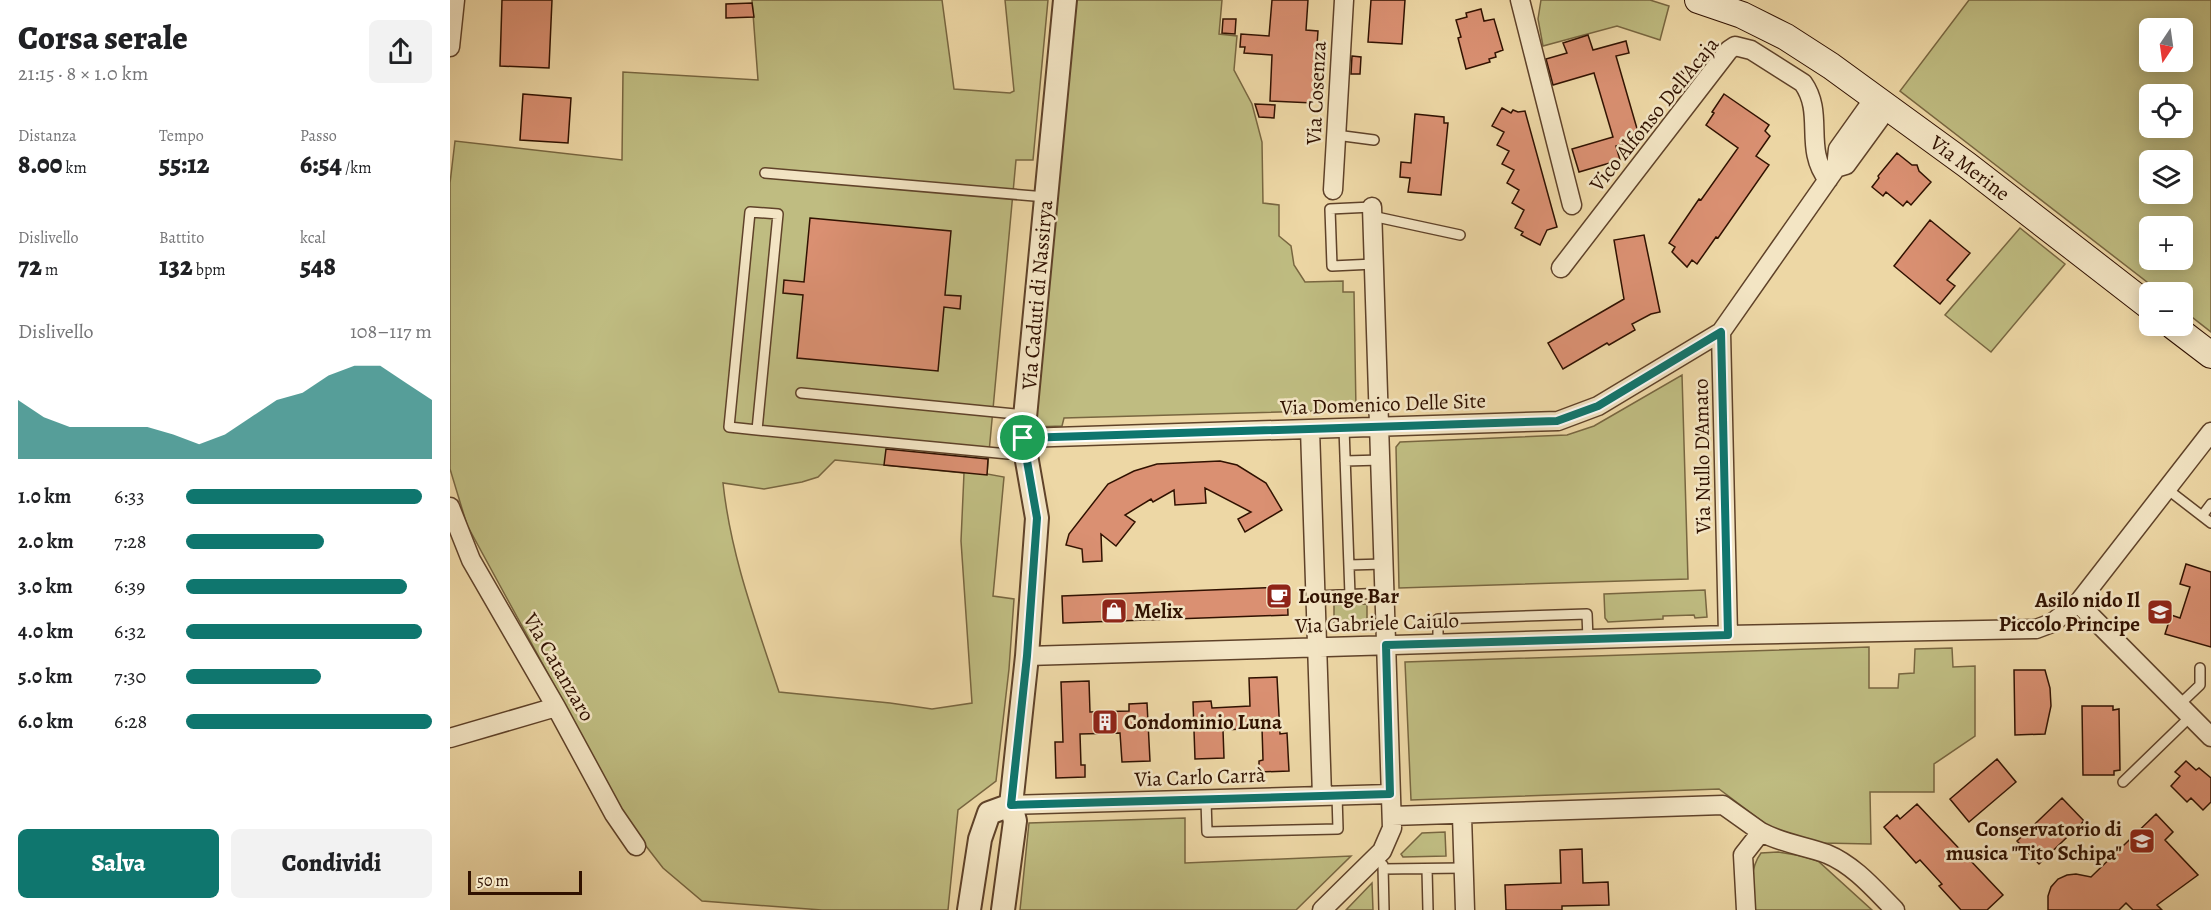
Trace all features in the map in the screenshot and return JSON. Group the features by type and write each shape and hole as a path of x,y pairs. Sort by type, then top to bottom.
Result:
{"main road":[{"name":"Via Merine","path":"1698,0 1742,15 1834,62 2139,299"},
{"path":"2186,336 2211,355"}],"street":[{"path":"450,47 455,0"},
{"name":"Via Caduti di Nassirya","path":"1003,910 1015,821 1011,805 1027,656 1037,518 1023,438 1065,0"},
{"name":"Via Cosenza","path":"1333,190 1344,0"},
{"path":"1740,0 1785,37"},
{"path":"1523,5 1572,205"},
{"name":"Vico Alfonso Dell'Acaja","path":"1561,268 1620,188 1729,50 1735,46 1751,50 1803,83 1812,99 1816,160 1819,169 1832,174"},
{"path":"1721,332 1832,174 1838,149 1882,101"},
{"path":"1832,174 1846,165 1882,101"},
{"name":"Vico Alfonso Dell'Acaja","path":"1814,114 1823,134 1838,149"},
{"path":"1322,910 1382,851 1392,828 1372,212"},
{"name":"Via Domenico Delle Site","path":"1023,438 1557,421 1598,406 1721,332"},
{"name":"Via Nullo D'Amato","path":"1721,332 1728,635"},
{"path":"1310,429 1317,647 1329,796"},
{"name":"Via Gabriele Caiulo","path":"1027,656 1728,635 2036,629 2052,623 2078,603 2211,432"},
{"name":"Via Catanzaro","path":"450,507 471,560 556,707 614,814 636,846"},
{"path":"2078,603 2211,737"},
{"path":"450,738 556,707"},
{"name":"Via Carlo Carrà","path":"1011,805 1390,794"},
{"path":"969,910 980,839 988,813 1011,805"},
{"path":"1392,816 1462,816 1724,805 1774,840 1830,855 1862,878 1895,910"},
{"path":"1462,816 1465,910"},
{"path":"1746,910 1743,855 1761,832"}],"lane":[{"path":"1336,135 1374,140"},
{"path":"765,173 1046,197"},
{"path":"1374,264 1332,266 1330,208 1372,212 1460,235"},
{"path":"757,430 778,214 750,212 729,427 757,430 1008,454 1023,438"},
{"path":"801,393 1025,415"},
{"path":"1344,428 1350,595"},
{"path":"1345,461 1381,460"},
{"path":"2167,489 2211,523"},
{"path":"2202,516 2211,504"},
{"path":"1349,565 1384,564"},
{"path":"1315,596 1385,593"},
{"path":"1438,644 1438,619 1587,614 1588,639"},
{"path":"2123,782 2185,711 2200,685 2200,668"},
{"path":"1206,800 1207,832 1338,829 1329,796"},
{"path":"1382,851 1384,910"},
{"path":"1383,869 1464,868"},
{"path":"1427,869 1428,910"}],"shaded area":[{"path":"752,0 942,0 954,89 1010,93 1014,91 1005,0 1048,0 1033,160 1016,160 987,474 1004,477 993,596 1014,599 1009,669 996,781 958,810 948,910 822,910 702,901 663,868 632,828 467,525 450,469 450,183 455,141 622,160 623,72 758,80","holes":["835,460 964,473 961,541 972,703 932,709 779,692 738,563 723,483 764,489 802,482 818,477"]},
{"path":"1073,0 1222,0 1219,34 1237,36 1234,70 1252,104 1262,142 1263,203 1279,205 1279,236 1291,246 1294,265 1305,282 1343,281 1343,292 1354,292 1356,410 1064,418 1062,426 1034,427"},
{"path":"1541,0 1650,0 1669,6 1660,40 1617,26 1543,46 1538,19"},
{"path":"1969,0 2211,0 2211,332 2193,318 2193,282 2147,282 1900,91"},
{"path":"2020,228 2065,264 1991,352 1945,315"},
{"path":"1682,375 1688,579 1399,588 1396,447 1400,442 1567,435 1594,426"},
{"path":"1705,590 1707,617 1663,616 1663,619 1608,622 1605,618 1604,594"},
{"path":"1367,604 1367,629 1334,630 1334,605"},
{"path":"1869,647 1869,688 1898,688 1899,674 1914,673 1915,649 1952,648 1953,667 1975,666 1975,736 1934,764 1934,792 1870,792 1871,844 1821,843 1775,831 1719,789 1411,800 1405,662"},
{"path":"1185,818 1185,863 1351,856 1296,910 1020,910 1029,823"},
{"path":"1445,832 1446,856 1403,857 1401,854 1422,833"},
{"path":"1778,852 1818,861 1872,910 1753,910 1752,880 1757,859 1761,853"},
{"path":"1372,883 1373,910 1346,910"}],"building":[{"path":"502,0 552,0 549,68 500,66"},
{"path":"1272,0 1308,0 1306,30 1318,31 1313,103 1270,101 1272,55 1244,53 1245,47 1240,47 1241,34 1269,36"},
{"path":"1371,0 1405,0 1402,44 1368,42"},
{"path":"752,3 754,17 726,18 726,4"},
{"path":"1481,9 1484,21 1494,19 1503,50 1495,53 1496,57 1489,59 1490,62 1466,69 1456,20 1467,17 1466,13"},
{"path":"1223,19 1236,19 1235,34 1222,33"},
{"path":"1588,35 1593,50 1626,41 1629,53 1616,56 1640,139 1616,146 1620,160 1579,172 1572,149 1613,137 1594,73 1553,85 1546,59 1567,53 1563,43"},
{"path":"1352,56 1361,57 1360,74 1351,74"},
{"path":"523,94 571,98 568,143 520,140"},
{"path":"1724,94 1769,125 1765,131 1770,136 1756,156 1769,165 1718,238 1716,237 1697,264 1692,260 1687,267 1672,252 1675,247 1669,243 1738,148 1706,125"},
{"path":"1255,104 1275,105 1274,118 1259,117"},
{"path":"1502,108 1511,113 1513,110 1525,111 1557,227 1547,230 1540,245 1521,235 1523,232 1515,228 1524,210 1512,203 1519,190 1507,183 1514,170 1502,164 1509,151 1497,145 1504,132 1492,126"},
{"path":"1415,114 1444,117 1444,123 1448,123 1441,195 1408,192 1410,178 1400,177 1401,162 1411,163"},
{"path":"1897,153 1912,165 1917,165 1919,171 1931,182 1911,205 1907,201 1903,206 1886,192 1883,196 1872,187"},
{"path":"810,218 951,231 945,295 961,296 960,309 944,307 938,371 797,358 803,295 783,293 784,280 804,282"},
{"path":"1930,220 1970,253 1947,280 1955,286 1940,304 1894,266"},
{"path":"1644,235 1660,312 1632,324 1635,330 1609,345 1607,343 1563,369 1548,343 1624,299 1614,240"},
{"path":"886,449 988,459 987,475 884,465"},
{"path":"1220,461 1237,465 1266,483 1282,510 1245,532 1238,519 1251,512 1205,488 1206,503 1175,505 1174,490 1153,502 1151,499 1125,515 1135,522 1116,546 1101,534 1102,561 1083,562 1082,549 1066,545 1069,534 1108,484 1134,471 1157,464"},
{"path":"2186,564 2211,572 2211,647 2165,634 2171,615 2180,618 2190,587 2180,584"},
{"path":"1287,587 1288,615 1063,623 1062,596"},
{"path":"2014,670 2045,670 2050,688 2051,706 2045,734 2015,735"},
{"path":"1277,677 1280,734 1287,733 1289,771 1259,772 1259,761 1263,760 1262,728 1223,730 1224,758 1195,759 1193,702 1211,701 1212,708 1250,706 1249,678"},
{"name":"Condominio Luna","path":"1089,681 1090,712 1129,711 1129,704 1147,703 1150,761 1122,762 1120,733 1080,734 1081,765 1085,765 1085,777 1056,778 1055,742 1063,742 1061,682"},
{"path":"2082,706 2113,706 2113,710 2119,709 2120,770 2114,771 2114,775 2083,775"},
{"path":"1997,759 2016,782 1969,822 1950,799"},
{"path":"2186,761 2196,770 2199,768 2211,778 2211,802 2203,810 2191,798 2187,802 2171,786 2180,776 2175,772"},
{"path":"2062,798 2084,821 2039,864 2017,841"},
{"path":"1917,804 2003,895 1987,910 1961,910 1920,860 1916,863 1884,827 1897,815 1900,819"},
{"path":"2156,814 2173,832 2165,840 2198,875 2157,905 2162,910 2133,910 2126,903 2119,910 2048,910 2048,896 2051,887 2058,879 2076,874 2091,877"},
{"path":"1582,849 1583,883 1608,882 1609,905 1562,906 1562,910 1506,910 1505,885 1561,883 1560,850"}],"place":[{"name":"Lounge Bar","path":"1279,596"},
{"name":"Melix","path":"1114,611"},
{"name":"Asilo nido Il Piccolo Principe","path":"2160,612"},
{"name":"Condominio Luna","path":"1105,722"},
{"name":"Conservatorio di musica \"Tito Schipa\"","path":"2142,841"}],"route":[{"path":"1721,332 1728,635 1386,645 1390,794 1011,805 1027,656 1037,518 1023,438 1557,421 1598,406 1721,332"}]}
